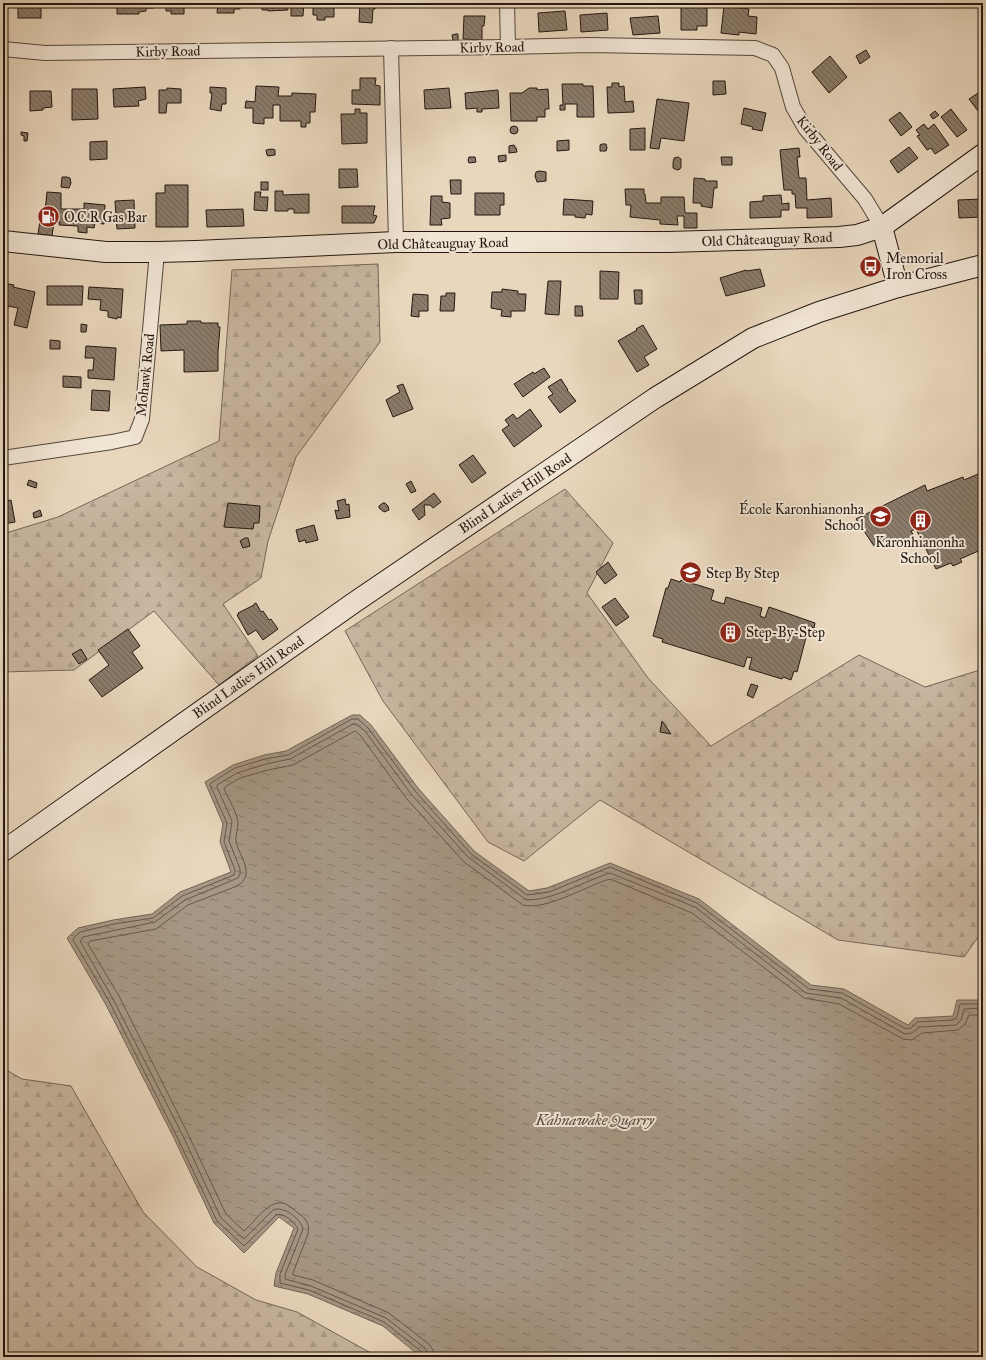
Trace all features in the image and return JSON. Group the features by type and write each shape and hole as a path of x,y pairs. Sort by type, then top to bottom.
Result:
{"street":[{"path":"507,3 508,48"},
{"name":"Kirby Road","path":"3,48 45,53 391,48 508,48 589,45 755,48 773,55 782,68 793,107 805,128 865,199 882,226"},
{"path":"391,48 396,242"},
{"path":"898,286 882,226 983,154"},
{"name":"Old Châteauguay Road","path":"3,241 106,252 157,252 396,242 668,242 838,237 856,235 882,226"},
{"name":"Mohawk Road","path":"3,458 112,442 135,437 142,419 157,252"},
{"name":"Blind Ladies Hill Road","path":"3,851 352,604 661,394 753,338 819,312 898,286 983,265"}],"green space":[{"path":"378,264 380,342 296,457 268,541 261,578 223,604 258,656 219,685 154,611 74,670 3,672 3,534 58,517 219,441 232,270"},
{"path":"565,489 613,543 587,593 648,678 711,746 859,655 925,687 983,669 983,930 964,957 838,940 600,800 524,861 488,842 383,701 345,631"},
{"path":"3,1068 22,1079 71,1086 143,1212 197,1267 256,1300 297,1312 378,1357 3,1357"}],"water":[{"name":"Kahnawake Quarry","path":"352,715 360,715 371,725 418,788 474,851 529,891 547,888 610,863 699,899 811,985 844,989 908,1025 915,1018 953,1016 957,1000 980,1000 983,997 983,1357 421,1357 383,1326 308,1294 274,1286 276,1273 294,1228 279,1217 244,1253 214,1223 174,1138 105,1003 67,938 78,928 113,920 152,914 180,892 231,872 220,842 223,824 205,782 233,765 264,755 286,751"}],"building":[{"path":"18,3 41,3 41,18 18,18"},
{"path":"117,3 153,3 154,8 146,8 146,11 139,12 139,14 117,14"},
{"path":"166,3 184,3 184,14 171,14 171,11 166,11"},
{"path":"218,3 240,3 240,9 234,9 234,13 217,13"},
{"path":"262,3 287,3 288,10 262,10"},
{"path":"291,3 304,3 303,16 291,16"},
{"path":"313,3 334,3 334,17 325,17 325,20 317,20 317,15 313,15"},
{"path":"360,3 376,3 375,9 373,9 372,23 359,22"},
{"path":"681,4 707,4 707,26 697,26 697,30 681,30"},
{"path":"724,6 749,9 748,16 757,17 756,34 739,32 739,35 721,33"},
{"path":"565,11 567,30 539,32 538,13"},
{"path":"607,13 608,30 581,32 580,15"},
{"path":"464,16 485,16 484,26 482,26 482,40 463,39"},
{"path":"658,16 660,33 633,35 630,18"},
{"path":"458,34 458,41 453,40 452,35"},
{"path":"866,50 870,57 860,64 856,56"},
{"path":"830,56 847,77 829,93 812,72"},
{"path":"360,78 376,78 375,85 380,86 380,105 352,104 352,90 360,90"},
{"path":"713,81 725,81 726,94 713,95"},
{"path":"612,83 619,83 619,87 624,86 625,102 633,101 634,112 608,113 607,87 612,87"},
{"path":"562,84 583,84 583,86 593,86 594,117 577,117 577,104 565,104 565,110 560,110 560,105 563,105"},
{"path":"256,86 279,87 278,96 292,96 292,93 316,94 315,112 310,112 310,123 306,123 306,127 301,127 301,121 280,121 280,105 273,105 273,118 264,118 264,124 253,123 253,108 245,108 246,101 255,102"},
{"path":"3,87 5,87 4,99 3,99"},
{"path":"145,87 146,99 138,101 139,106 114,107 113,89"},
{"path":"210,87 226,88 226,104 222,104 221,111 210,109 212,93 210,93"},
{"path":"167,88 181,89 181,103 167,103 166,113 159,113 159,90 167,90"},
{"path":"449,88 451,108 425,109 424,90"},
{"path":"529,88 537,88 537,90 548,89 549,109 545,109 545,117 537,117 537,121 511,121 510,93 522,93"},
{"path":"72,89 97,89 98,119 72,120"},
{"path":"498,90 499,108 482,109 482,112 477,112 477,108 466,109 465,93"},
{"path":"983,90 983,107 978,111 969,99"},
{"path":"30,91 51,91 52,107 43,108 43,110 30,111"},
{"path":"657,99 689,103 684,141 661,138 659,149 650,148"},
{"path":"744,108 766,113 762,131 752,129 753,127 741,124"},
{"path":"355,109 360,109 360,113 367,113 367,143 342,144 341,114 355,114"},
{"path":"951,109 967,130 957,137 941,117"},
{"path":"935,111 939,115 933,119 930,115"},
{"path":"900,112 912,127 901,136 889,120"},
{"path":"924,124 928,129 934,124 949,145 935,154 931,148 927,150 917,136 920,135 916,130"},
{"path":"512,126 516,126 518,130 516,134 512,134 510,132 510,128"},
{"path":"645,128 645,150 630,150 630,129"},
{"path":"21,132 28,133 27,141 24,141 24,136 21,135"},
{"path":"569,140 569,150 557,151 557,141"},
{"path":"107,141 107,159 90,160 90,142"},
{"path":"606,144 606,151 600,151 600,145"},
{"path":"514,145 517,152 509,153 509,146"},
{"path":"909,147 918,158 898,173 890,161"},
{"path":"799,148 800,157 797,157 799,178 806,178 807,200 831,198 832,217 807,218 807,208 796,208 795,194 792,194 792,190 784,190 780,150"},
{"path":"266,150 275,150 275,155 268,156"},
{"path":"506,155 506,161 499,162 498,156"},
{"path":"469,157 475,157 476,162 469,163"},
{"path":"678,157 681,159 681,167 677,170 673,168 673,163 674,158"},
{"path":"721,157 732,157 732,165 722,165"},
{"path":"339,169 357,169 358,187 339,188"},
{"path":"536,172 546,172 546,181 537,182 535,176"},
{"path":"62,177 70,178 71,183 69,188 61,187"},
{"path":"694,178 705,179 705,181 717,181 717,188 714,188 712,208 701,206 701,203 693,203"},
{"path":"450,180 461,180 461,194 451,194"},
{"path":"261,182 268,182 268,190 261,190"},
{"path":"165,185 188,185 188,227 156,227 156,193 165,193"},
{"path":"625,189 644,189 646,203 661,203 661,197 684,197 685,213 697,213 697,228 684,228 684,216 677,216 678,225 660,224 660,220 630,217 631,205 626,205"},
{"path":"275,191 283,191 283,195 309,194 309,213 294,213 294,209 288,209 288,211 275,211"},
{"path":"47,192 61,193 61,209 84,209 84,203 105,205 104,224 95,223 94,228 87,227 87,233 78,232 78,226 59,225 60,223 54,222 52,236 38,234 40,221 44,221"},
{"path":"255,192 261,192 260,197 268,197 267,211 254,210"},
{"path":"475,193 504,193 504,205 500,205 500,215 475,215"},
{"path":"781,195 782,204 789,203 789,210 781,210 781,217 750,218 750,202 763,201 763,196"},
{"path":"431,196 442,196 442,202 450,203 450,218 441,219 442,225 430,225"},
{"path":"564,199 593,201 592,215 586,214 585,218 575,217 575,215 563,215"},
{"path":"983,199 983,217 959,218 958,200"},
{"path":"134,200 135,228 117,229 115,201"},
{"path":"342,206 375,206 373,215 377,216 374,223 342,223"},
{"path":"243,209 244,226 207,227 206,210"},
{"path":"760,269 765,286 726,296 720,278 746,270"},
{"path":"600,271 619,272 618,299 600,299"},
{"path":"548,281 561,281 559,315 545,314"},
{"path":"3,283 35,292 27,328 14,325 18,308 8,306 7,314 3,313"},
{"path":"47,286 83,286 82,305 47,305"},
{"path":"89,287 123,289 121,318 117,317 117,319 108,317 108,311 100,310 101,300 88,299"},
{"path":"502,289 518,291 518,294 526,294 525,311 511,311 511,317 501,316 502,310 491,308 492,292 502,292"},
{"path":"634,290 642,290 642,304 635,304"},
{"path":"446,293 455,293 454,311 440,311 441,296 446,296"},
{"path":"413,294 428,295 428,311 419,311 419,317 411,316"},
{"path":"575,306 582,306 583,316 575,316"},
{"path":"187,321 218,323 218,327 220,327 218,371 184,372 184,350 161,351 160,325 187,324"},
{"path":"81,324 87,325 86,332 81,332"},
{"path":"643,325 657,349 644,357 649,365 637,372 618,341"},
{"path":"50,340 60,341 60,349 50,349"},
{"path":"86,346 116,348 114,380 88,378 88,370 93,370 94,358 85,358"},
{"path":"544,368 550,377 523,397 514,384 533,372 534,374"},
{"path":"63,376 81,377 81,388 63,387"},
{"path":"561,379 567,390 576,401 560,413 548,397 553,394 548,387"},
{"path":"403,384 413,409 393,417 386,400 400,392 397,386"},
{"path":"92,390 110,391 109,411 91,410"},
{"path":"530,409 542,426 514,447 502,430 509,425 505,420 513,414 517,419"},
{"path":"473,455 486,473 472,483 459,465"},
{"name":"Karonhianonha School","path":"983,472 983,521 980,523 983,529 983,549 960,559 962,562 953,566 951,563 936,569 916,529 911,531 914,536 891,546 887,541 876,549 856,519 925,485 927,491 963,477 964,480"},
{"path":"29,480 37,483 36,488 27,485"},
{"path":"411,481 416,491 411,493 406,484"},
{"path":"434,493 441,502 433,508 430,505 424,505 425,515 419,520 412,510"},
{"path":"345,499 346,505 349,504 350,517 337,519 335,510 339,511 337,501"},
{"path":"11,500 15,522 3,524 3,502"},
{"path":"228,503 260,506 259,523 254,523 253,529 224,527"},
{"path":"383,503 388,506 389,510 384,512 379,508 379,506"},
{"path":"40,510 42,516 34,518 33,513"},
{"path":"314,525 318,540 306,543 305,540 299,542 296,530"},
{"path":"248,538 250,546 243,548 240,541"},
{"path":"608,562 617,575 605,584 596,572"},
{"name":"Step-By-Step","path":"671,579 680,582 681,580 714,590 711,600 724,604 726,597 762,608 760,616 765,618 769,607 815,623 814,628 809,626 797,672 794,671 791,680 783,677 782,679 749,669 752,658 747,657 744,667 662,642 663,639 653,636 666,588 668,588"},
{"path":"615,598 629,617 616,626 602,607"},
{"path":"256,603 261,612 263,611 269,620 271,619 278,629 263,640 256,630 248,635 237,615"},
{"path":"128,629 140,646 132,652 143,668 102,697 89,680 109,665 98,650"},
{"path":"81,649 87,659 79,664 72,654"},
{"path":"751,684 758,686 753,698 747,695"},
{"path":"662,721 671,734 660,732"}],"place":[{"name":"O.C.R Gas Bar","path":"48,217"},
{"name":"Memorial Iron Cross","path":"871,266"},
{"name":"École Karonhianonha School","path":"880,517"},
{"name":"Karonhianonha School","path":"920,520"},
{"name":"Step By Step","path":"690,573"},
{"name":"Step-By-Step","path":"731,632"}]}
